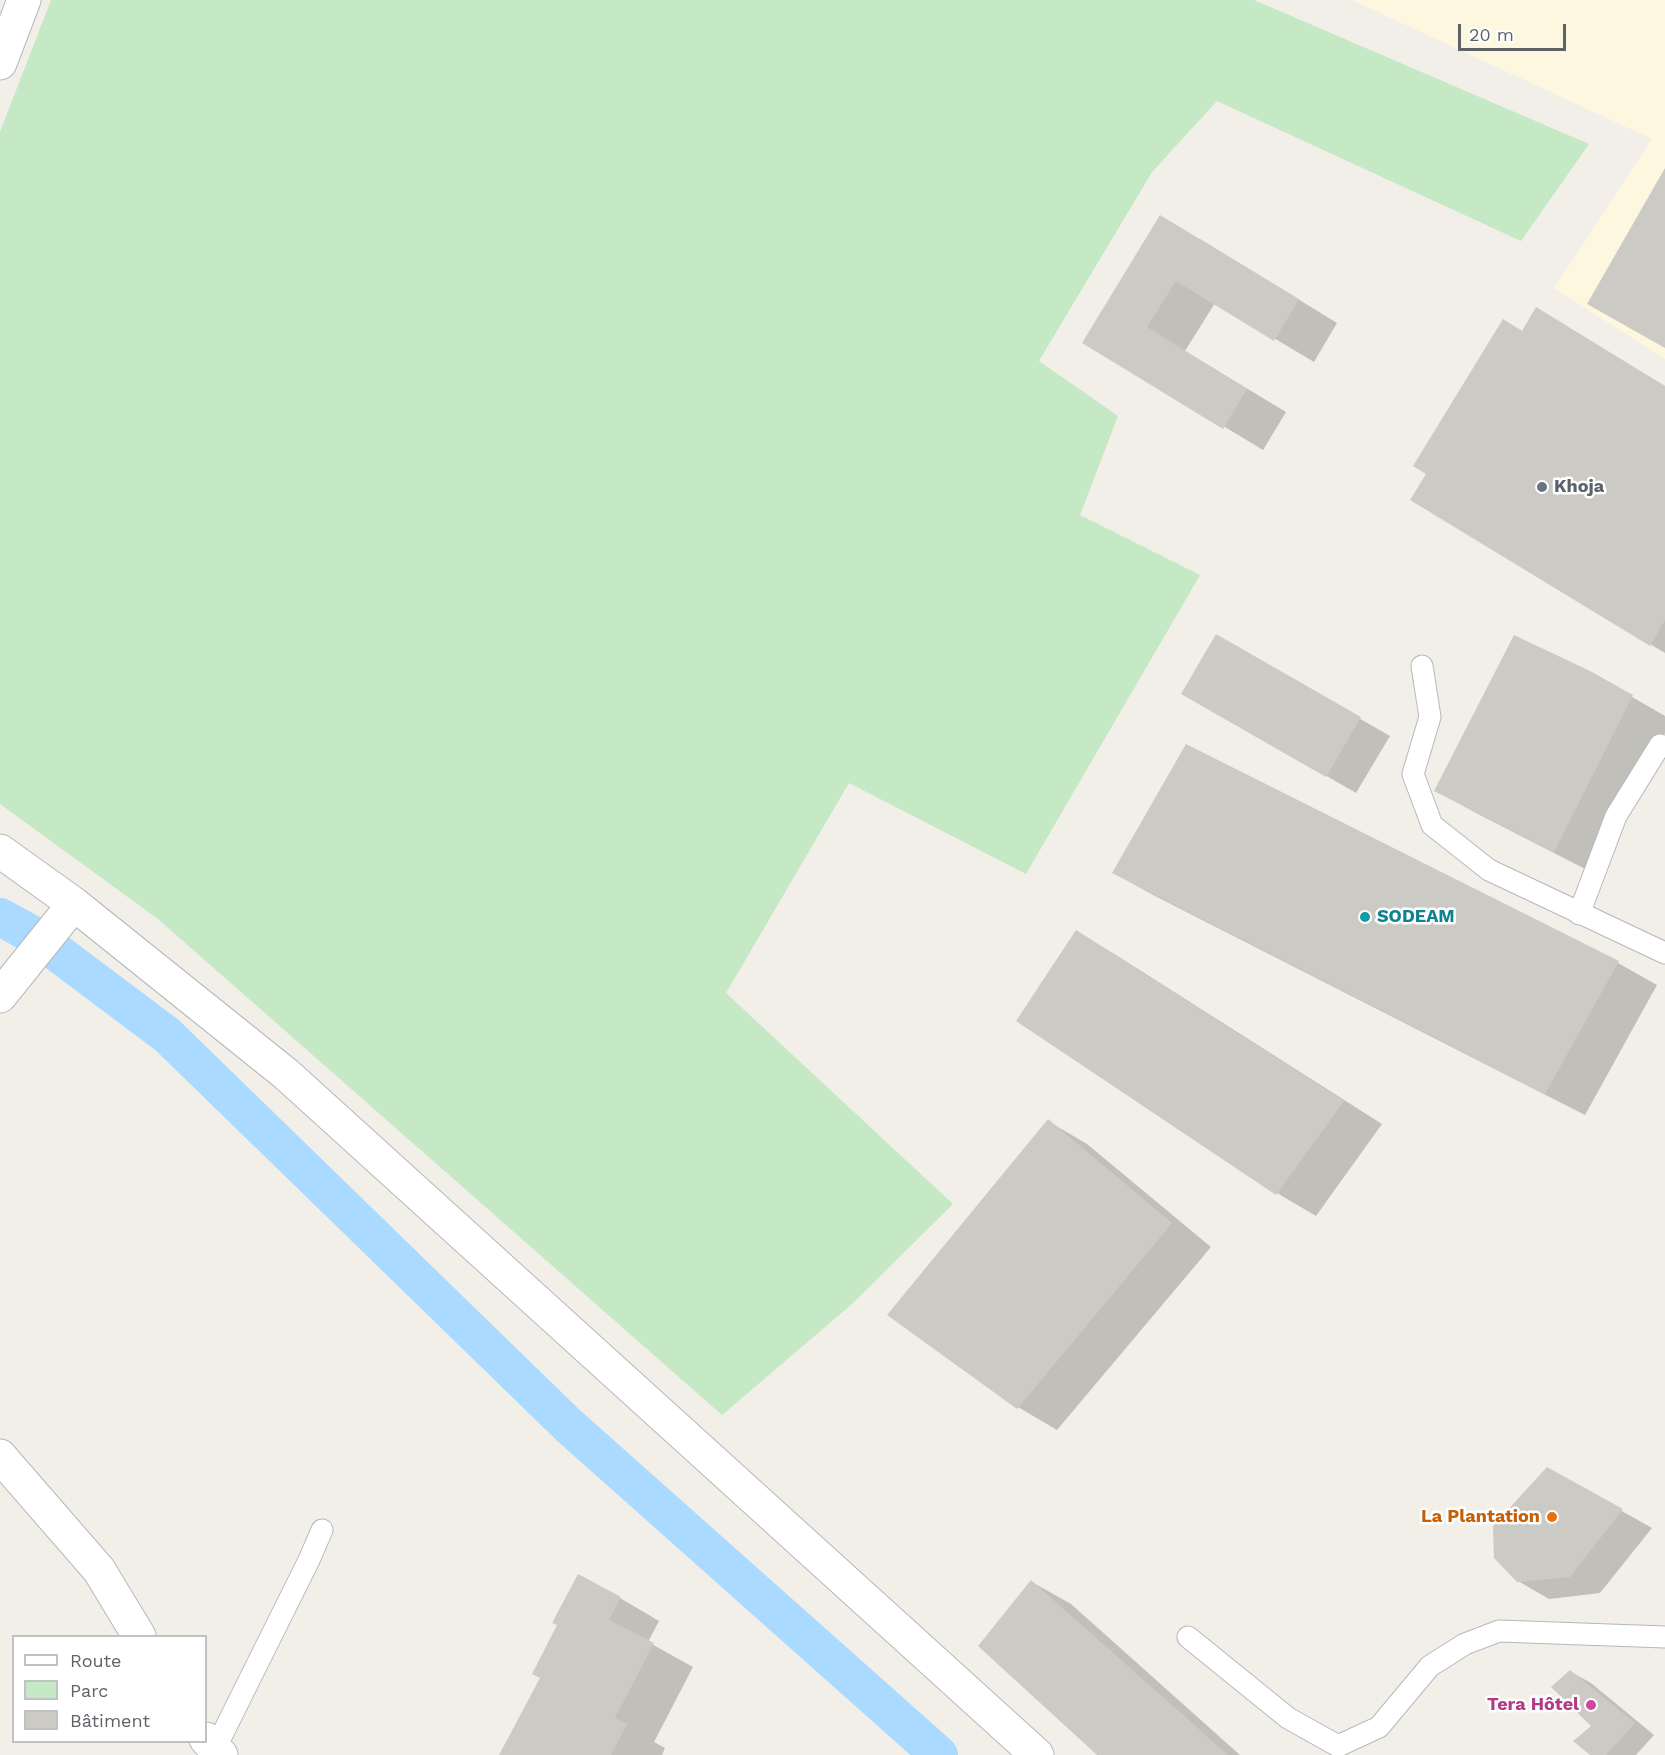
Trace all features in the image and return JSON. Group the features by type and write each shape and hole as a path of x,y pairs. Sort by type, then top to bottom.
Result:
{"street":[{"path":"0,63 24,0"},
{"path":"0,851 67,913 286,1074 1036,1755"},
{"path":"8,987 67,913"},
{"path":"0,1456 99,1570 137,1635"}],"lane":[{"path":"1422,666 1430,717 1413,774 1432,825 1489,870 1665,953"},
{"path":"1579,914 1616,816 1660,745"},
{"path":"214,1748 304,1571 322,1530"},
{"path":"1188,1637 1288,1718 1338,1746 1379,1727 1430,1666 1465,1644 1499,1631 1665,1637"}],"shaded area":[{"path":"1352,0 1665,0 1665,359 1554,288 1652,139"}],"green space":[{"path":"51,0 1254,0 1589,144 1521,241 1217,101 1152,172 1039,361 1118,416 1080,515 1200,575 1026,874 849,783 726,993 953,1204 852,1304 722,1415 158,919 0,804 0,132"}],"building":[{"path":"1665,168 1665,348 1587,304"},
{"path":"1160,215 1299,299 1274,341 1176,281 1147,327 1247,389 1223,429 1082,343"},
{"name":"Khoja","path":"1536,307 1665,386 1665,620 1650,646 1410,500 1426,474 1413,466 1503,319 1522,331"},
{"path":"1216,634 1361,717 1326,777 1181,694"},
{"path":"1514,635 1590,671 1633,695 1554,852 1434,791"},
{"name":"SODEAM","path":"1186,744 1619,961 1545,1094 1112,873"},
{"path":"1076,930 1344,1101 1276,1195 1016,1021"},
{"path":"1048,1119 1172,1223 1017,1409 887,1315"},
{"path":"1547,1467 1623,1509 1570,1577 1517,1582 1494,1558 1493,1526"},
{"path":"578,1574 621,1597 609,1620 654,1643 615,1718 627,1724 611,1755 499,1755 540,1678 532,1674 557,1625 552,1623"},
{"path":"1031,1580 1228,1755 1097,1755 978,1646"},
{"name":"Tera Hôtel","path":"1570,1670 1635,1723 1606,1755 1590,1755 1573,1741 1591,1726 1551,1687"}],"waterway":[{"path":"0,917 35,936 167,1035 568,1425 939,1755"}],"place":[{"name":"Khoja","path":"1542,487"},
{"name":"SODEAM","path":"1365,917"},
{"name":"La Plantation","path":"1552,1517"},
{"name":"Tera Hôtel","path":"1591,1705"}]}
